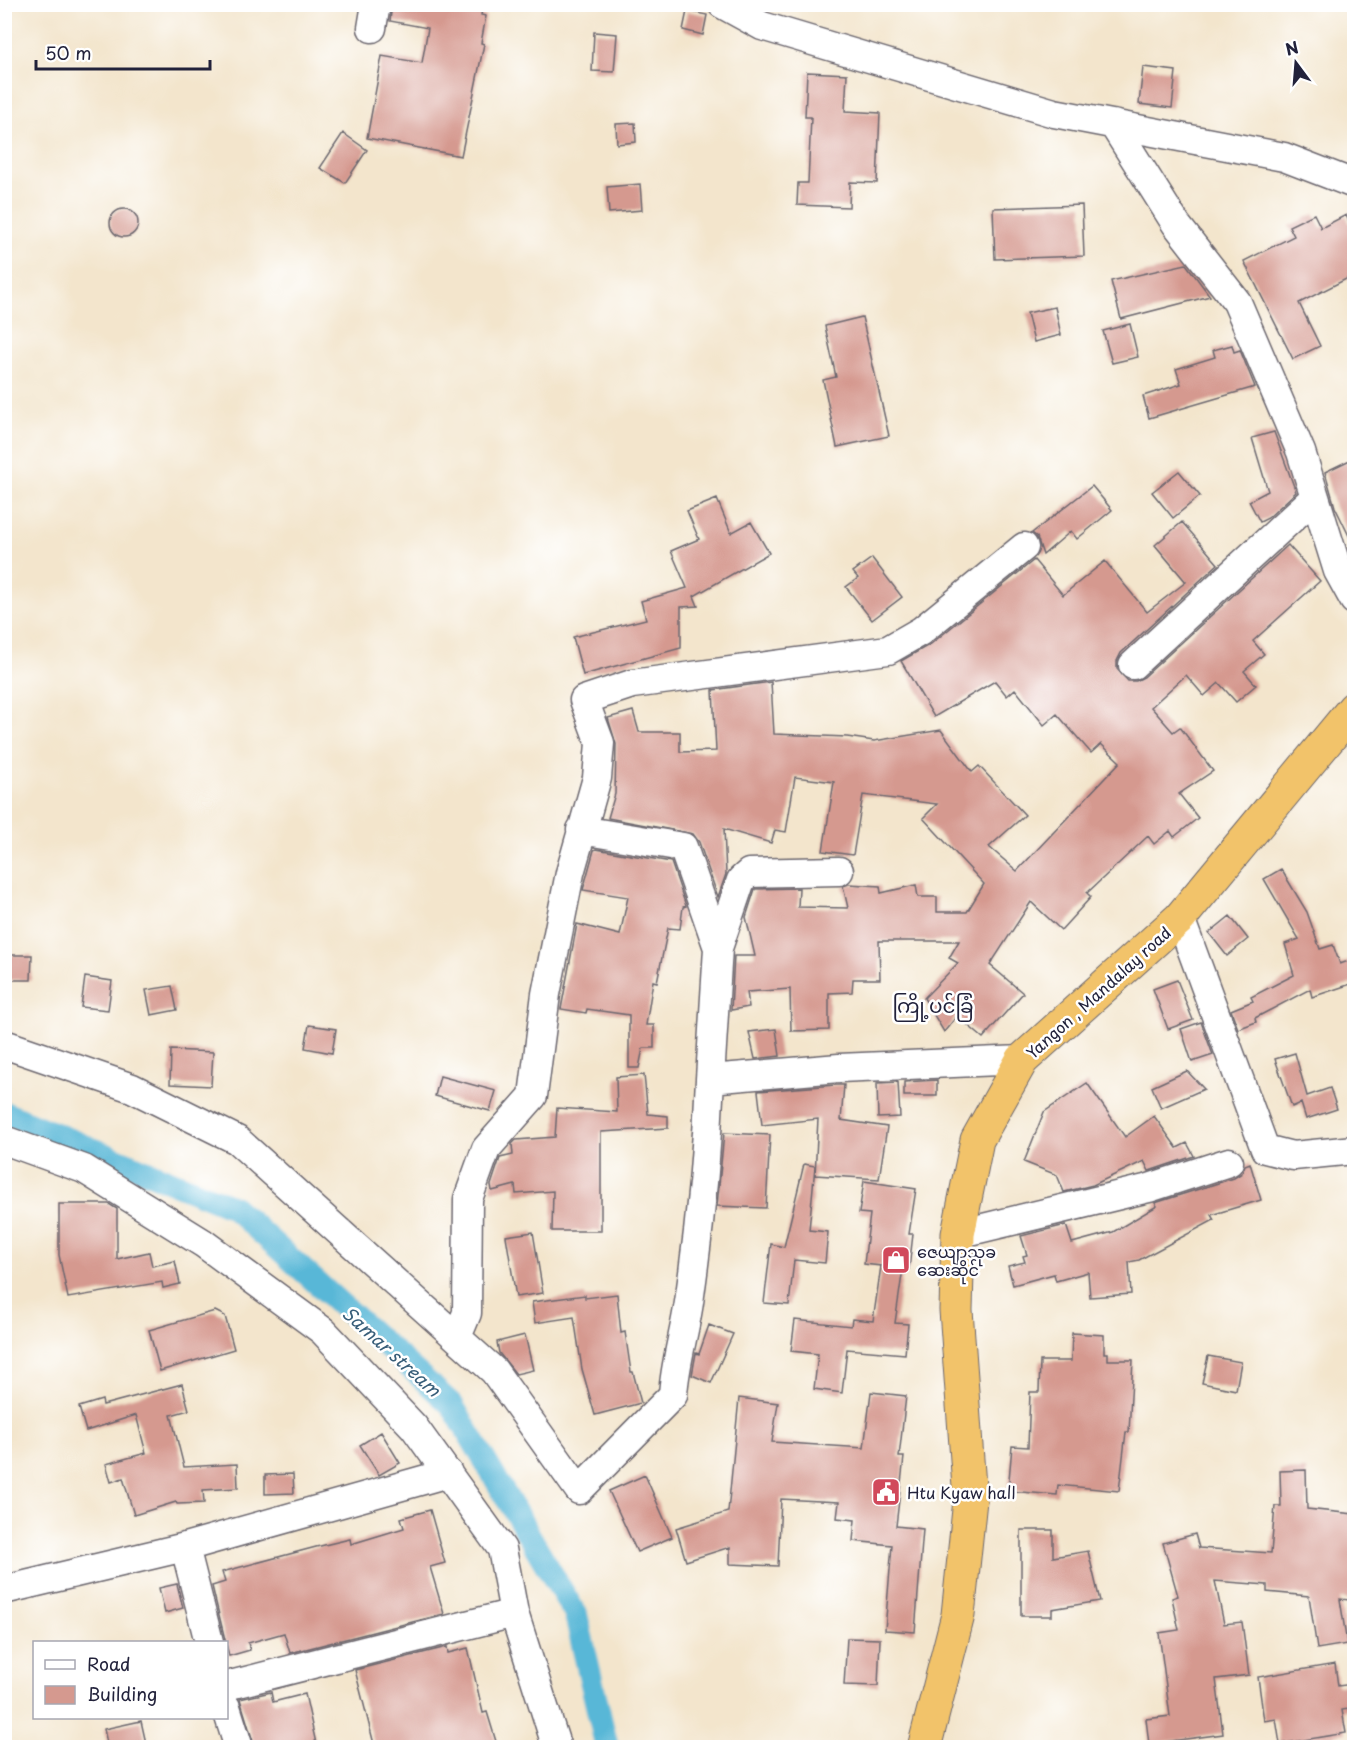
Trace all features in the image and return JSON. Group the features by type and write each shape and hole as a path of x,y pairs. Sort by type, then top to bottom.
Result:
{"highway":[{"name":"Yangon , Mandalay road","path":"924,1748 958,1615 970,1500 956,1310 958,1234 976,1140 1022,1060 1180,918 1353,711"}],"street":[{"path":"722,4 762,27 1054,113 1284,158 1354,184"},
{"path":"1113,124 1176,224 1237,302 1301,452 1338,571 1354,600"},
{"path":"1133,665 1315,497"},
{"path":"457,1337 467,1313 468,1199 486,1149 532,1096 546,994 581,830 597,778 600,743 584,700 632,684 888,650 921,631 1024,547"},
{"path":"581,830 683,847 718,948"},
{"path":"4,1044 132,1088 237,1140 494,1371 579,1491 673,1395 675,1365 690,1298 709,1122 718,948 741,880 749,873 839,871"},
{"path":"1180,918 1265,1149 1293,1156 1354,1150"},
{"path":"710,1079 839,1068 1022,1060"},
{"path":"4,1140 84,1169 203,1243 323,1330 414,1427 502,1549 514,1613 557,1748"},
{"path":"958,1234 1149,1188 1229,1162"},
{"path":"4,1590 185,1547 448,1473"},
{"path":"185,1547 209,1641"},
{"path":"228,1685 514,1613"},
{"path":"228,1713 239,1748"}],"building":[{"path":"392,4 408,4 447,12 452,4 483,4 481,15 486,16 481,43 484,44 461,156 367,138 382,56 422,63 428,28 390,21"},
{"path":"687,11 707,15 703,35 683,30"},
{"path":"594,32 617,34 614,72 592,71"},
{"path":"1143,67 1176,71 1172,108 1139,104"},
{"path":"807,72 847,74 845,111 880,113 877,183 850,182 849,207 797,205 798,183 808,183 811,117 805,117"},
{"path":"635,123 636,142 617,144 616,124"},
{"path":"343,133 367,150 345,183 320,168"},
{"path":"640,184 642,210 609,213 607,187"},
{"path":"1082,205 1084,256 995,259 993,208"},
{"path":"124,209 134,213 138,223 134,233 124,237 114,233 110,223 114,213"},
{"path":"1314,214 1321,228 1346,215 1354,233 1354,275 1299,303 1320,346 1293,359 1244,261 1294,236 1289,226"},
{"path":"1186,264 1210,296 1121,319 1111,281"},
{"path":"1055,307 1061,335 1034,342 1027,313"},
{"path":"862,317 889,436 837,447 823,380 836,377 825,326"},
{"path":"1130,324 1138,357 1112,363 1103,331"},
{"path":"1232,345 1234,352 1240,350 1255,387 1149,418 1143,396 1181,384 1176,369 1215,357 1213,350"},
{"path":"1274,432 1296,492 1268,518 1260,522 1249,501 1268,491 1252,438"},
{"path":"1354,458 1354,546 1335,507 1325,472"},
{"path":"1179,471 1200,496 1173,518 1152,492"},
{"path":"1092,486 1112,510 1077,539 1071,531 1043,555 1037,537 1032,533"},
{"path":"717,499 731,533 751,522 769,553 694,596 698,606 681,607 681,648 583,675 573,637 646,619 641,601 687,588 671,551 699,539 687,511"},
{"path":"1182,522 1218,564 1121,653 1117,661 1117,669 1128,681 1136,681 1144,677 1288,545 1320,581 1253,641 1264,654 1244,671 1256,685 1236,702 1219,683 1204,696 1186,675 1151,707 1173,732 1180,727 1213,771 1179,794 1198,818 1174,837 1170,831 1154,844 1148,836 1087,893 1091,897 1061,930 1031,902 990,965 1023,993 983,1038 957,1016 944,1032 924,998 958,963 949,958 959,941 879,941 880,979 853,979 852,992 829,993 829,1030 791,1031 790,989 747,992 749,1007 731,1010 734,956 755,956 746,917 755,889 799,888 798,907 848,908 843,886 849,884 880,886 881,893 916,885 918,897 937,897 937,912 967,912 984,884 923,818 937,804 863,795 853,855 823,851 834,782 795,777 786,832 775,830 771,843 724,829 726,874 718,897 699,842 693,834 608,818 615,794 616,744 608,718 633,711 639,732 680,732 680,752 716,751 713,690 771,682 774,734 847,737 874,741 941,730 972,772 979,766 1025,815 989,847 1017,871 1120,762 1101,744 1091,753 1057,714 1044,725 1015,689 1007,696 995,681 934,717 901,661 931,644 1034,560 1063,595 1105,561 1147,612 1186,582 1155,545"},
{"path":"872,558 902,597 872,620 846,587 858,578 853,572"},
{"path":"596,849 671,862 686,906 683,907 680,929 668,928 657,982 653,981 646,1025 654,1025 654,1048 643,1048 639,1068 629,1068 629,1015 587,1009 586,1013 561,1009 577,924 620,935 628,897 583,890"},
{"path":"1281,869 1307,912 1320,949 1333,945 1340,964 1354,959 1354,983 1312,997 1310,989 1255,1018 1256,1022 1238,1029 1231,1010 1253,1001 1251,997 1294,975 1285,944 1299,939 1264,879"},
{"path":"1230,916 1248,939 1227,956 1209,933"},
{"path":"4,955 32,955 31,980 4,980"},
{"path":"85,977 112,981 108,1010 81,1007"},
{"path":"1177,980 1193,1020 1168,1029 1153,989"},
{"path":"172,986 177,1010 151,1015 146,990"},
{"path":"1201,1022 1213,1055 1192,1062 1181,1029"},
{"path":"309,1025 336,1029 332,1053 305,1048"},
{"path":"776,1029 780,1056 755,1059 749,1032"},
{"path":"171,1050 213,1052 211,1086 170,1084"},
{"path":"1295,1053 1307,1096 1330,1088 1337,1109 1306,1119 1301,1103 1292,1107 1275,1059"},
{"path":"1187,1071 1204,1089 1161,1108 1152,1087"},
{"path":"644,1075 648,1114 668,1116 668,1128 601,1132 601,1231 552,1231 553,1191 516,1194 515,1185 492,1191 491,1185 500,1158 513,1155 512,1144 516,1140 555,1137 557,1108 617,1112 616,1077"},
{"path":"440,1076 496,1091 490,1111 435,1096"},
{"path":"937,1080 937,1096 904,1096 904,1082"},
{"path":"898,1082 900,1117 878,1118 877,1083"},
{"path":"1087,1083 1125,1137 1154,1116 1177,1148 1187,1143 1194,1156 1149,1171 1144,1161 1093,1185 1064,1192 1057,1175 1024,1162 1044,1112"},
{"path":"844,1085 841,1120 887,1127 879,1179 815,1175 818,1119 762,1125 758,1091"},
{"path":"724,1133 770,1135 766,1208 717,1206"},
{"path":"1250,1163 1261,1200 1211,1215 1214,1220 1139,1260 1129,1262 1131,1294 1090,1297 1088,1272 1056,1281 1054,1274 1013,1285 1008,1266 1025,1262 1023,1256 1027,1255 1021,1236 1066,1225 1072,1243 1113,1232 1157,1206 1155,1203 1234,1178 1242,1173 1245,1165"},
{"path":"804,1164 815,1166 809,1230 828,1232 825,1263 794,1260 789,1305 764,1303 771,1244 784,1247"},
{"path":"864,1181 916,1189 909,1234 913,1234 909,1269 903,1268 895,1323 908,1324 905,1354 847,1349 842,1393 814,1389 818,1354 791,1351 795,1320 851,1326 852,1319 873,1321 881,1266 864,1264 870,1214 859,1213"},
{"path":"59,1204 109,1204 117,1209 117,1259 149,1252 152,1266 175,1261 180,1284 163,1288 162,1282 68,1298 59,1255"},
{"path":"533,1232 543,1293 516,1297 506,1236"},
{"path":"617,1294 621,1333 625,1332 631,1372 633,1372 641,1403 595,1415 582,1369 574,1317 535,1323 532,1302 585,1295 585,1298"},
{"path":"215,1311 225,1316 234,1349 160,1371 149,1330"},
{"path":"709,1325 733,1334 711,1383 692,1375 696,1353 699,1354"},
{"path":"1072,1333 1104,1335 1104,1353 1108,1353 1108,1360 1133,1360 1129,1432 1126,1432 1119,1491 1058,1485 1057,1495 1008,1491 1012,1446 1028,1447 1030,1392 1039,1392 1040,1361 1071,1361"},
{"path":"525,1335 533,1370 516,1374 499,1353 497,1342"},
{"path":"1208,1356 1241,1362 1236,1390 1202,1383"},
{"path":"182,1384 189,1410 171,1415 184,1467 237,1464 238,1488 203,1490 204,1503 177,1504 176,1502 134,1515 123,1478 111,1482 106,1464 146,1453 136,1415 86,1431 79,1407 102,1400 103,1405"},
{"path":"871,1392 906,1396 899,1457 904,1457 896,1526 923,1529 915,1632 885,1630 892,1545 853,1541 855,1520 837,1518 839,1502 781,1499 778,1566 730,1564 730,1547 686,1561 676,1528 728,1512 739,1398 778,1403 772,1442 864,1448"},
{"path":"381,1432 400,1463 379,1475 360,1445"},
{"path":"1306,1470 1307,1509 1354,1514 1354,1557 1350,1600 1340,1599 1347,1644 1317,1649 1309,1596 1267,1592 1267,1585 1215,1581 1224,1624 1242,1622 1249,1675 1216,1679 1223,1734 1149,1744 1146,1719 1170,1716 1159,1633 1179,1630 1172,1598 1178,1596 1163,1543 1195,1534 1199,1548 1271,1553 1275,1506 1281,1506 1280,1471"},
{"path":"293,1474 294,1493 265,1494 265,1475"},
{"path":"645,1475 672,1537 637,1552 609,1491"},
{"path":"430,1510 445,1563 430,1567 444,1614 290,1653 284,1633 248,1643 250,1650 229,1656 228,1641 225,1641 212,1586 225,1582 222,1572 350,1539 351,1544 404,1528 401,1518"},
{"path":"1021,1530 1053,1530 1053,1557 1088,1551 1100,1601 1052,1609 1052,1616 1021,1616"},
{"path":"177,1584 183,1608 165,1613 159,1588"},
{"path":"847,1638 880,1639 878,1686 844,1685"},
{"path":"447,1647 448,1653 468,1648 483,1713 487,1712 498,1748 375,1748 355,1670"},
{"path":"1335,1664 1338,1686 1353,1684 1354,1708 1342,1710 1346,1733 1280,1744 1276,1719 1264,1721 1258,1677"},
{"path":"271,1692 273,1702 305,1694 317,1748 255,1748 240,1699"},
{"path":"141,1721 147,1748 108,1748 104,1729"}],"waterway":[{"name":"Samar stream","path":"4,1113 233,1207 452,1405 576,1615 607,1748"}],"place":[{"name":"ဇေယျာသုခ ဆေးဆိုင်","path":"896,1260"},
{"name":"Htu Kyaw hall","path":"886,1492"}],"district":[{"name":"ကြို့ပင်ခြံ","path":"933,1005"}]}
